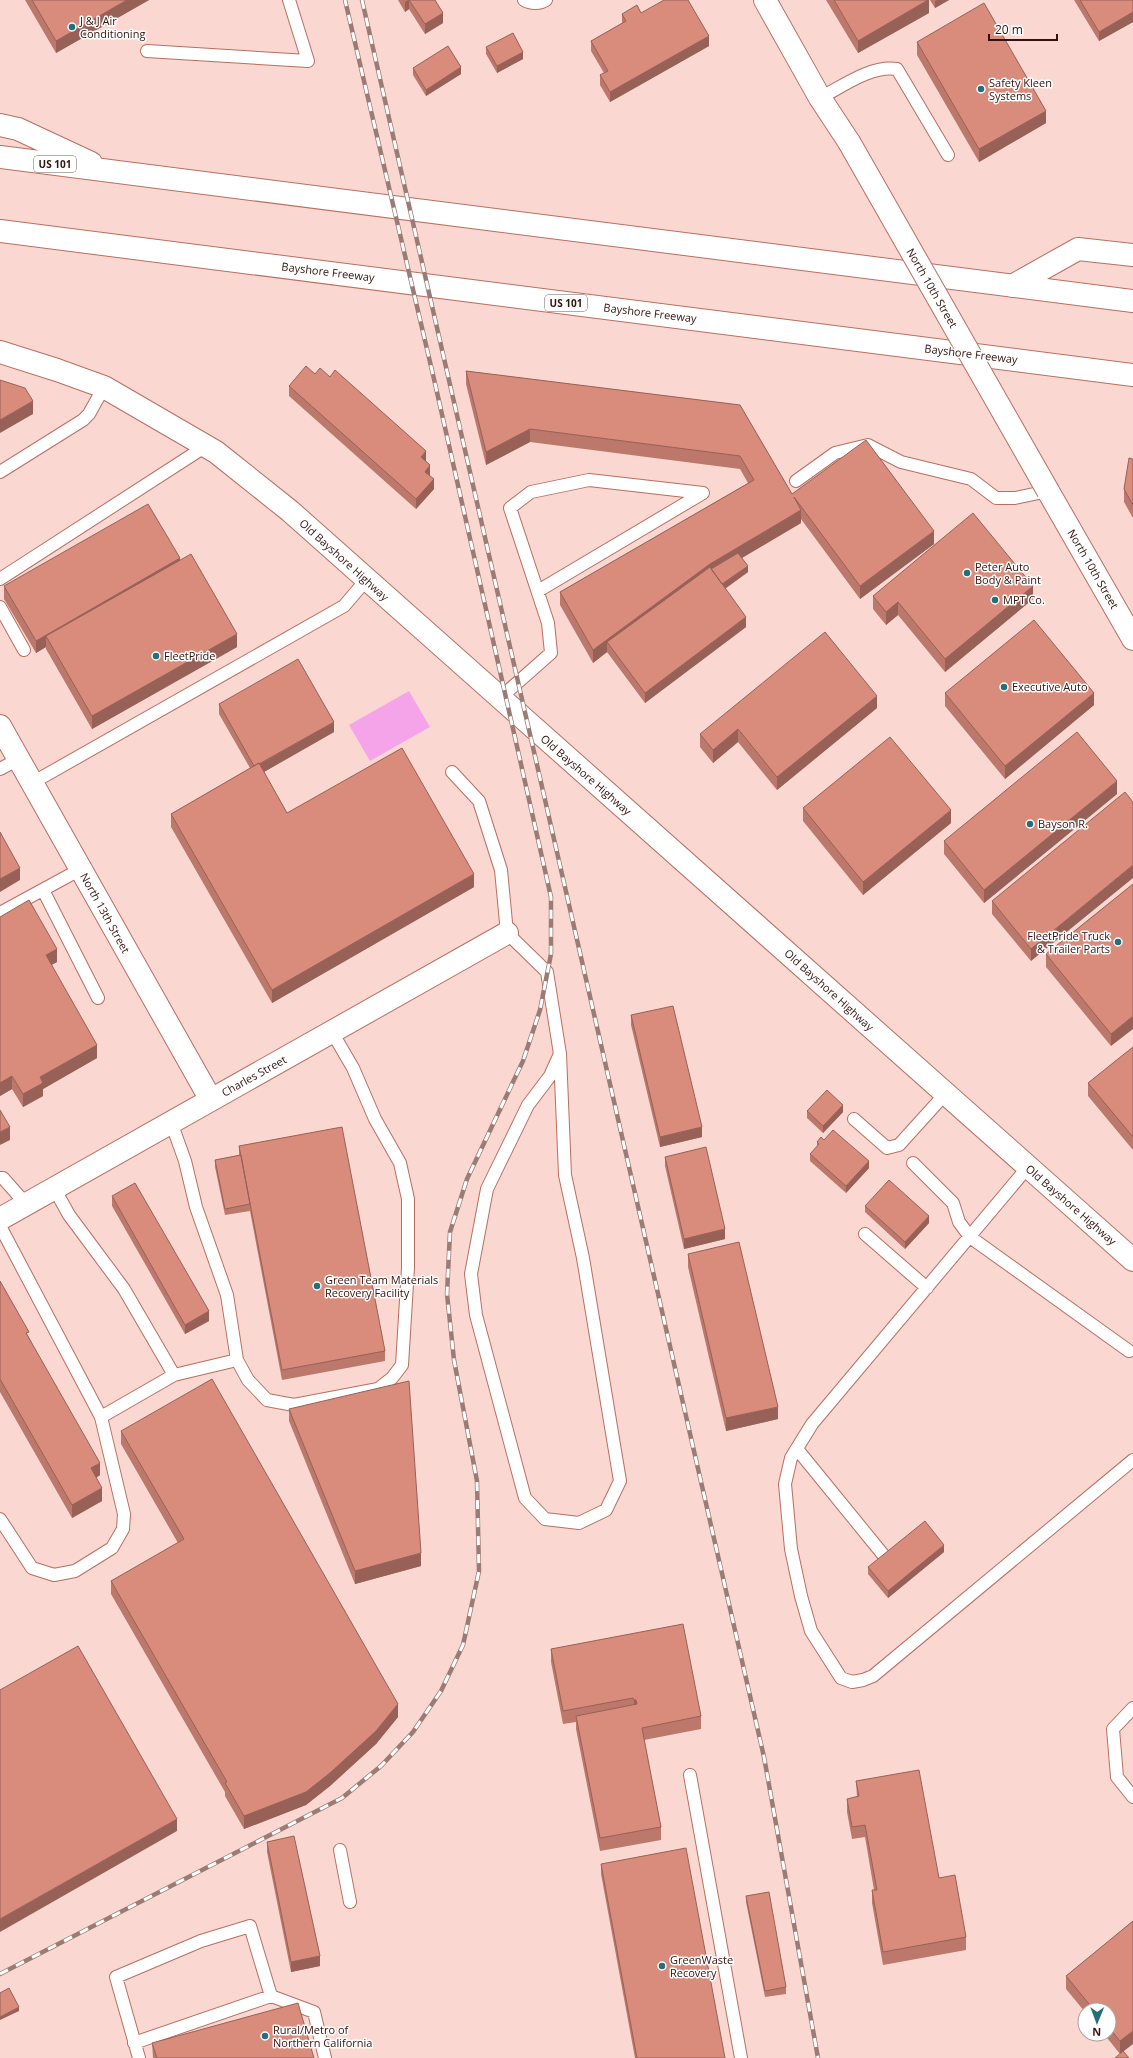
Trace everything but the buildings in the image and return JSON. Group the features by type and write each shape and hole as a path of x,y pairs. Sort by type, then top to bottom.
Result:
{"main road":[{"name":"North 10th Street","path":"766,0 820,98 849,142 1133,639"},
{"path":"0,125 18,129 110,172"},
{"name":"US 101","path":"0,157 1133,301"},
{"name":"Bayshore Freeway","path":"0,231 1133,375"},
{"path":"1012,286 1078,249 1133,255"},
{"name":"Old Bayshore Highway","path":"0,352 104,387 216,452 290,511 1133,1260"},
{"name":"North 13th Street","path":"0,726 211,1100"},
{"name":"Charles Street","path":"0,1219 508,933"}],"lane":[{"path":"147,50 308,61 289,0"},
{"path":"524,0 530,3 543,2 546,0"},
{"path":"820,98 871,72 888,67 897,68 948,155"},
{"path":"0,472 83,420 89,414 104,387"},
{"path":"796,481 835,453 868,444 901,462 971,479 996,498 1015,498 1048,491"},
{"path":"0,579 206,446"},
{"path":"500,698 552,653 548,623 510,508 531,492 589,480 703,493 538,591"},
{"path":"32,783 344,606 367,579"},
{"path":"0,607 24,650"},
{"path":"0,770 19,759"},
{"path":"452,772 479,801 501,870 508,933 547,972 560,1054 565,1174 583,1258 620,1481 606,1510 579,1523 545,1519 525,1498 476,1315 470,1274 487,1189 528,1104 550,1076 560,1054"},
{"path":"0,913 80,869"},
{"path":"43,890 98,998"},
{"path":"172,1122 185,1161 196,1207 227,1295 237,1360 248,1380 267,1400 294,1405 378,1389 392,1378 402,1365 408,1268 408,1199 400,1163 376,1119 353,1068 332,1032"},
{"path":"854,1119 887,1148 899,1145 946,1093"},
{"path":"914,1163 953,1203 959,1222 970,1237 1129,1351"},
{"path":"1028,1167 812,1424 791,1458 785,1484 791,1549 801,1596 811,1631 841,1678 852,1682 873,1676 1133,1460"},
{"path":"0,1178 3,1178 26,1204"},
{"path":"54,1188 69,1215 124,1289 174,1375"},
{"path":"0,1226 101,1417 124,1514 123,1529 112,1548 75,1571 54,1575 32,1568 0,1519"},
{"path":"865,1234 927,1288"},
{"path":"101,1417 174,1375 237,1360"},
{"path":"797,1449 885,1557"},
{"path":"1133,1708 1113,1729 1117,1777 1133,1797"},
{"path":"690,1775 741,2058"},
{"path":"340,1850 350,1902"},
{"path":"139,2058 116,1977 201,1941 250,1926 271,1996"},
{"path":"134,2043 271,1996 314,2012 325,2058"}],"shaded area":[{"path":"409,691 430,727 370,761 349,725"}],"railway":[{"path":"0,1974 342,1798 381,1766 413,1732 441,1691 463,1645 479,1571 477,1481 454,1360 447,1294 450,1232 467,1179 523,1061 540,1010 551,954 551,897 434,379 345,0"},
{"path":"362,0 764,1757 818,2058"}],"place":[{"name":"J & J Air Conditioning","path":"72,27"},
{"name":"Safety Kleen Systems","path":"981,89"},
{"name":"Peter Auto Body & Paint","path":"967,573"},
{"name":"MPT Co.","path":"995,600"},
{"name":"FleetPride","path":"156,656"},
{"name":"Executive Auto","path":"1004,687"},
{"name":"Bayson R.","path":"1030,824"},
{"name":"FleetPride Truck & Trailer Parts","path":"1118,942"},
{"name":"Green Team Materials Recovery Facility","path":"317,1286"},
{"name":"GreenWaste Recovery","path":"662,1966"},
{"name":"Rural/Metro of Northern California","path":"265,2036"}]}
